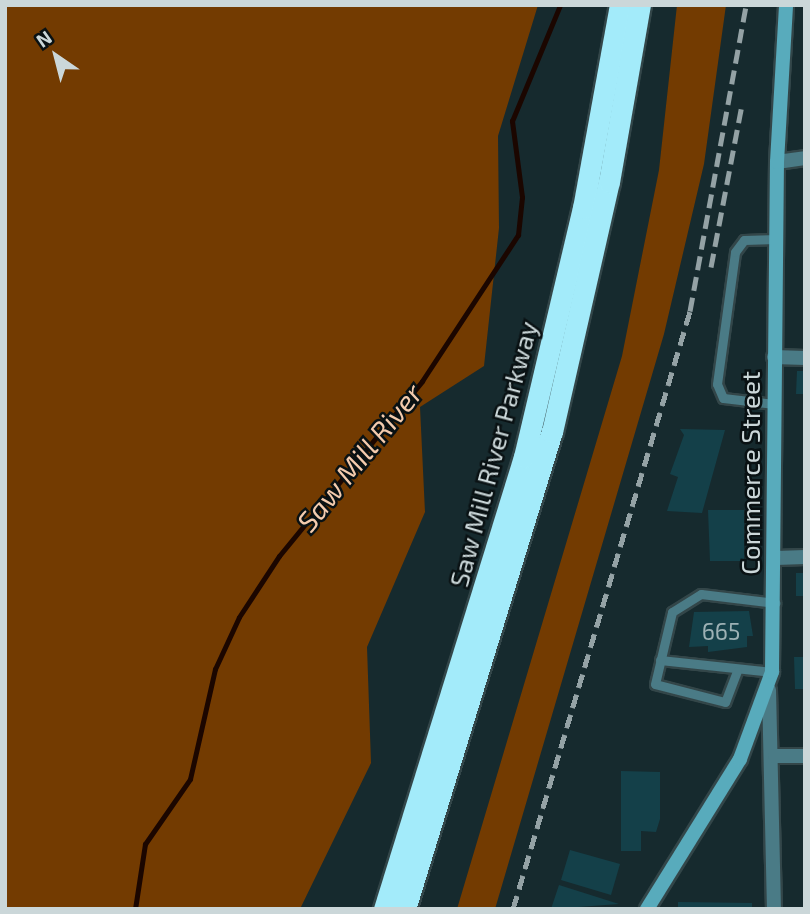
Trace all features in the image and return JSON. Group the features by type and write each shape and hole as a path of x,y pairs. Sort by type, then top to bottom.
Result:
{"highway":[{"name":"Saw Mill River Parkway","path":"384,909 524,457 572,260 620,5"},
{"name":"Saw Mill River Parkway","path":"405,909 554,421 607,192 640,5"}],"main road":[{"name":"Commerce Street","path":"648,909 740,759 769,690 772,672 776,558 774,357 777,162 786,5"}],"street":[{"path":"777,162 805,158"},
{"path":"774,357 805,358"},
{"path":"776,558 805,557"},
{"path":"769,690 775,756 774,909"},
{"path":"775,756 805,756"}],"lane":[{"path":"774,404 723,398 717,384 735,252 744,240 776,239"},
{"path":"737,671 725,702 655,684 672,612 684,601 701,594 775,603"},
{"path":"660,660 737,671 772,672"}],"shaded area":[{"path":"5,5 538,5 498,136 499,228 484,366 420,407 425,512 367,647 371,763 300,909 5,909"},
{"path":"677,5 726,5 704,164 664,334 495,909 457,909 622,356 659,170"}],"building":[{"path":"797,371 805,371 805,394 796,394"},
{"path":"680,429 725,430 702,513 667,511 678,477 670,474 684,435"},
{"path":"708,510 744,510 744,561 710,561"},
{"path":"796,573 805,573 805,596 796,596"},
{"path":"749,611 753,636 747,636 747,647 708,652 708,646 689,647 694,612"},
{"path":"794,657 805,657 805,689 795,689"},
{"path":"621,771 660,772 660,819 656,832 641,831 641,851 621,851"},
{"path":"570,850 620,864 611,895 561,880"},
{"path":"559,885 619,904 551,909"},
{"path":"678,902 752,903 752,909 678,909"}],"waterway":[{"name":"Saw Mill River","path":"135,909 145,844 190,779 215,669 239,617 279,556 422,381 518,235 522,197 512,121 560,5"}],"railway":[{"path":"513,909 690,311 746,5"},
{"path":"711,267 742,105"}]}
